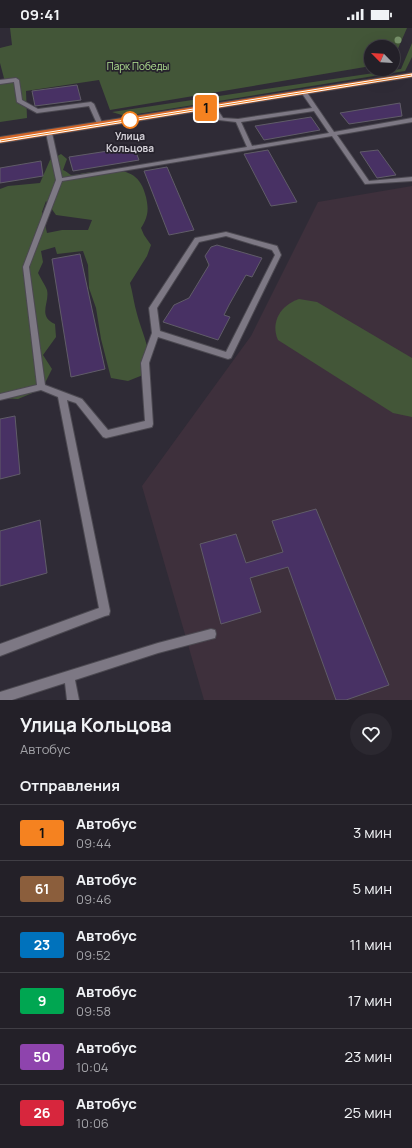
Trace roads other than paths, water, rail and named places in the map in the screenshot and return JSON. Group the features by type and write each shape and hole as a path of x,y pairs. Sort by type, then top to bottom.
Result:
{"highway":[{"path":"0,140 412,75"}],"lane":[{"path":"0,82 16,80 19,101 37,111 91,104 100,125"},
{"path":"304,92 367,183 412,179"},
{"path":"213,107 221,119 238,121 315,109"},
{"path":"59,180 412,120"},
{"path":"238,121 250,147"},
{"path":"41,387 26,267 59,180 49,133"},
{"path":"0,397 41,387 79,401 106,434 149,424 145,363 156,333 153,308 197,240 226,234 275,248 278,255 228,356 156,333"},
{"path":"0,650 105,611 62,395"},
{"path":"0,698 158,648 212,634"},
{"path":"69,676 73,700"}],"place":[{"name":"Улица Кольцова","path":"130,120"}],"park label":[{"name":"Парк Победы","path":"138,66"}]}
